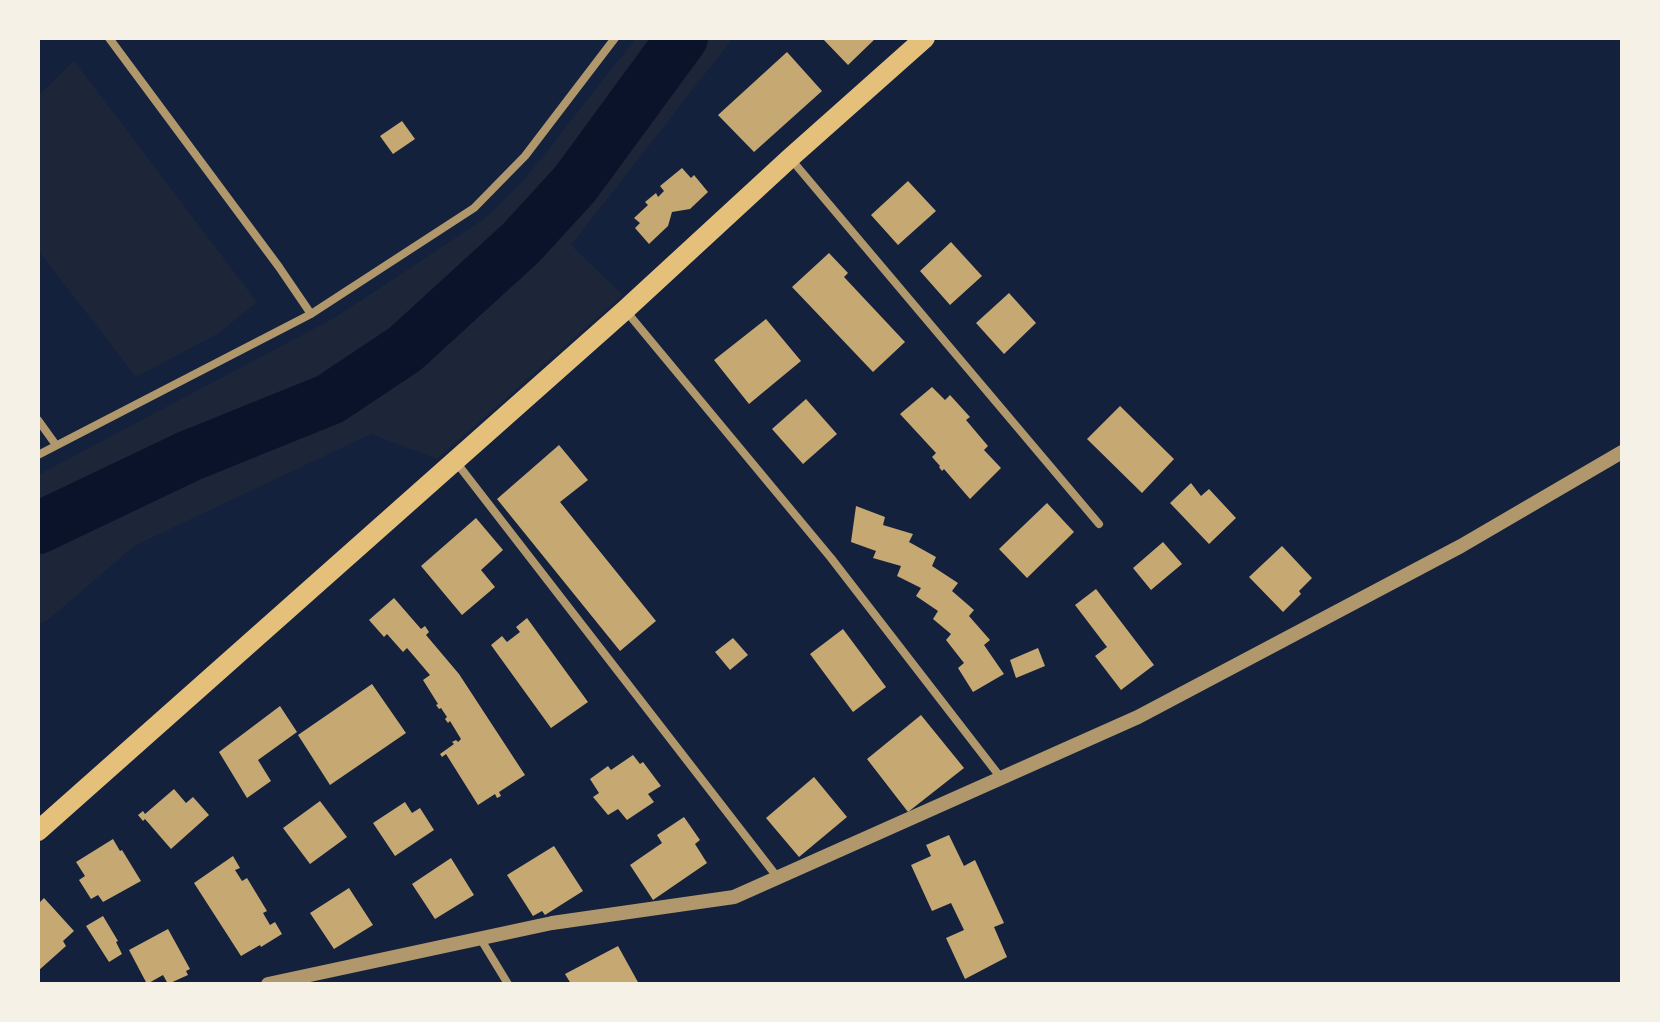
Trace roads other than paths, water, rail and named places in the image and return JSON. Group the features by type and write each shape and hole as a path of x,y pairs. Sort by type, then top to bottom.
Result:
{"main road":[{"path":"38,831 625,310 925,38"}],"street":[{"path":"109,38 311,314"},
{"path":"38,455 311,314 474,208 525,156 615,38"},
{"path":"790,158 1099,524"},
{"path":"625,310 831,558 1001,778"},
{"path":"38,420 56,445"},
{"path":"268,984 552,923 734,897 1138,717 1461,546 1622,452"},
{"path":"456,461 778,878"},
{"path":"480,938 508,984"}],"waterway":[{"path":"38,528 189,456 330,399 405,349 521,243 575,184 682,38"}]}
